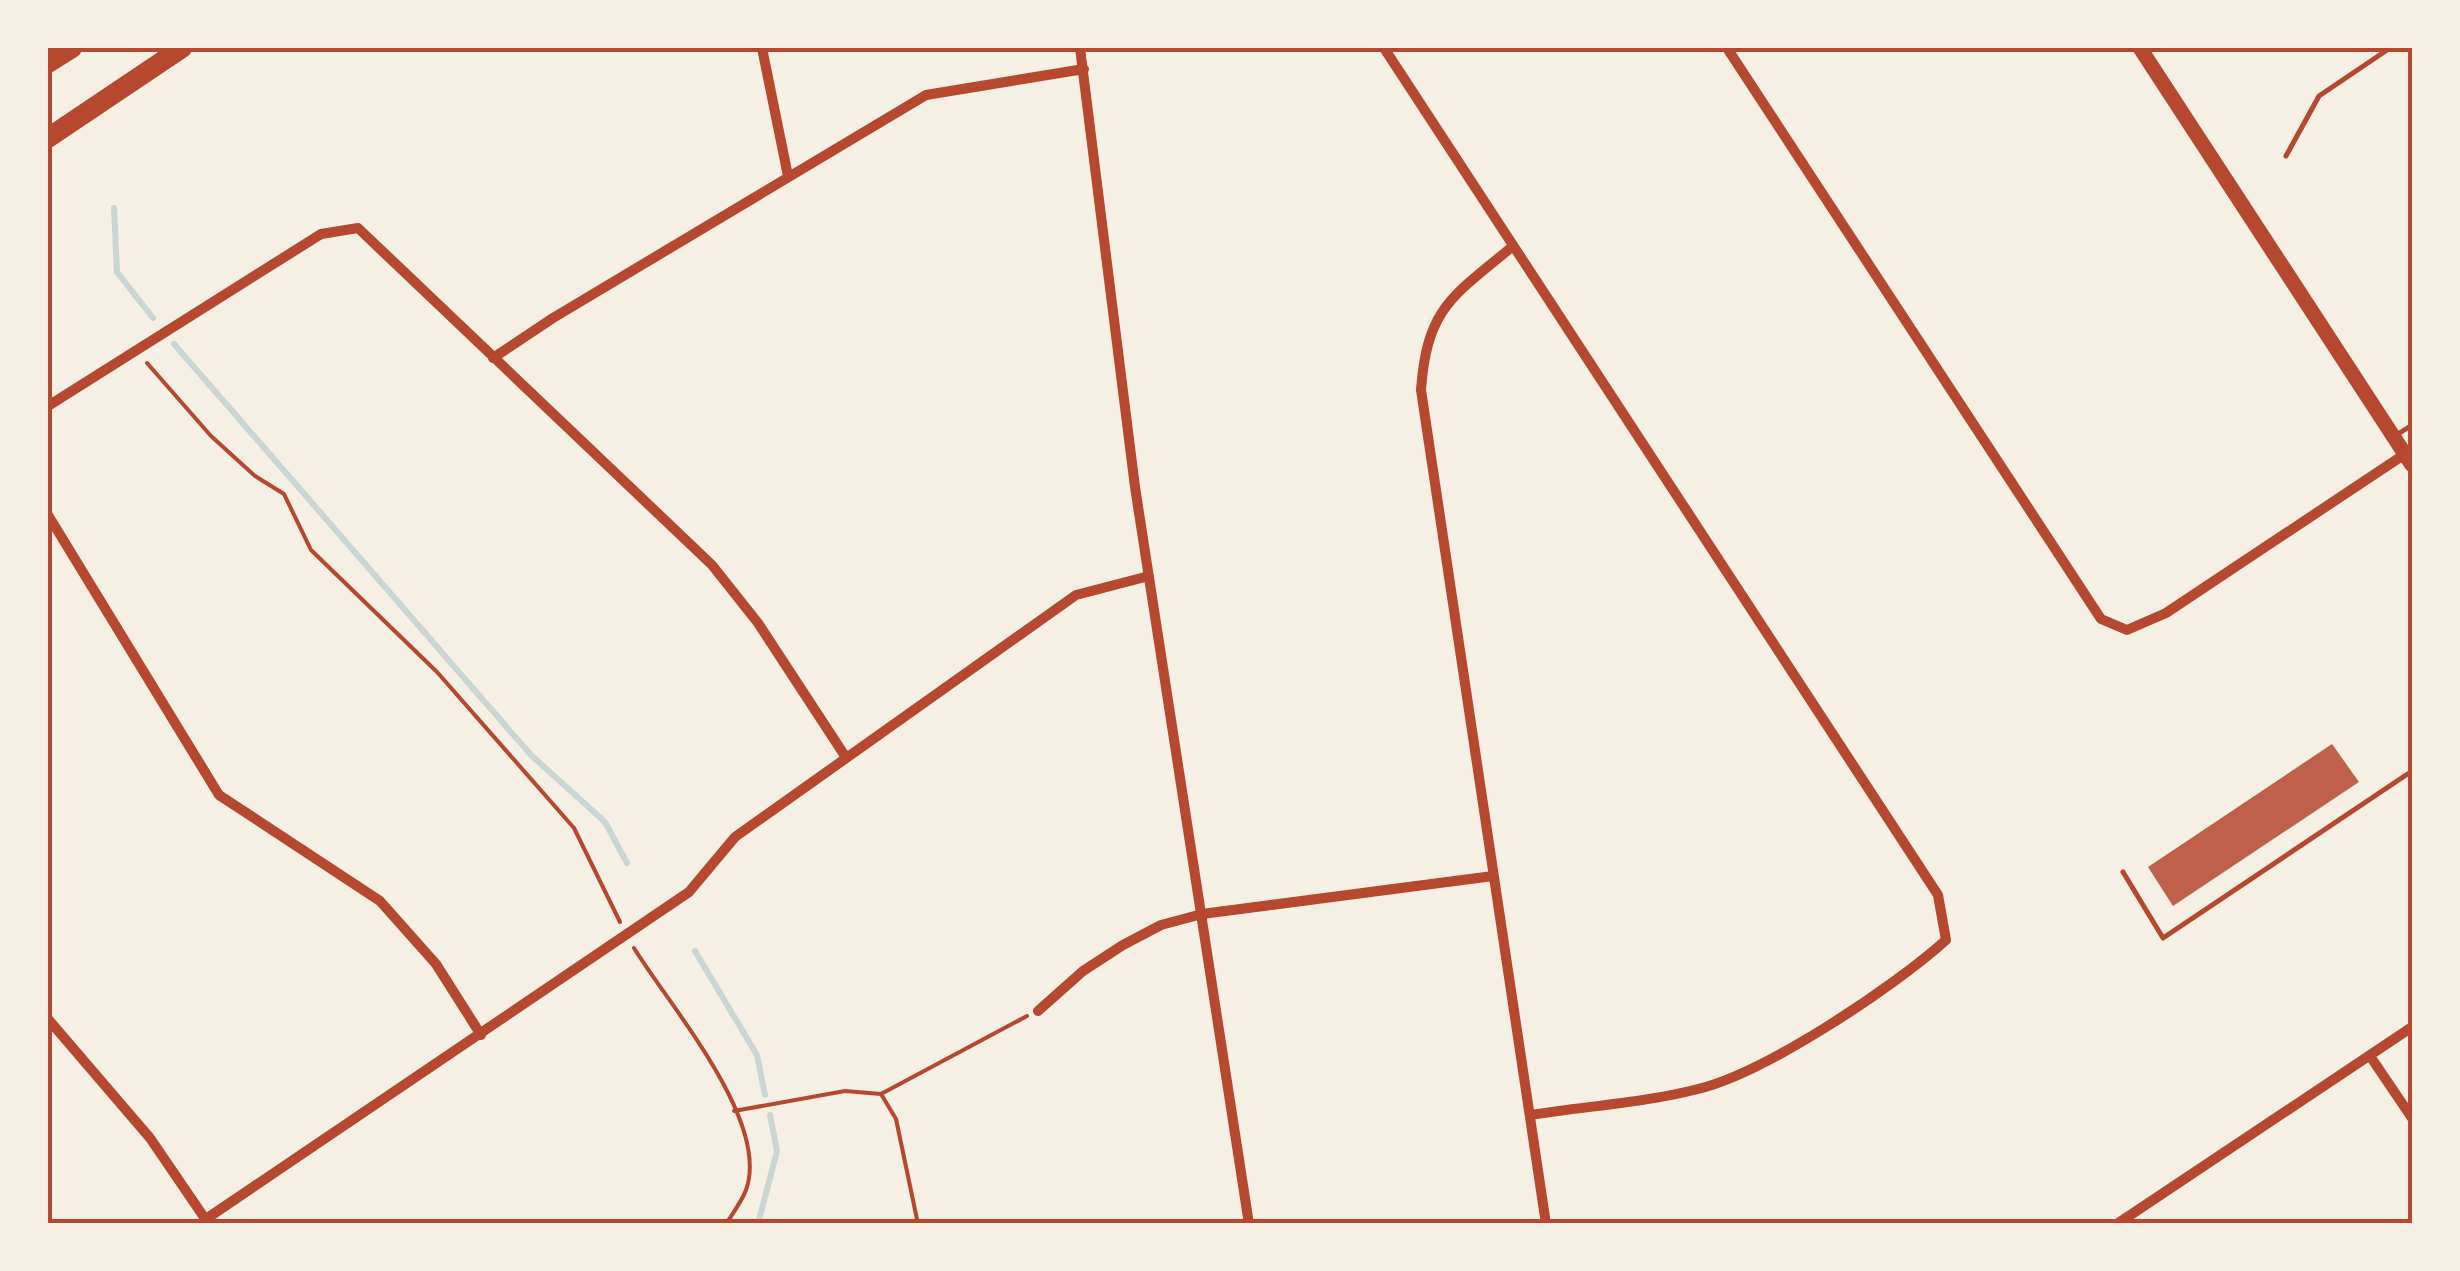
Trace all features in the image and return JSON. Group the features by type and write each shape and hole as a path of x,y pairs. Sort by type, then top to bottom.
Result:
{"highway":[{"path":"48,63 72,48"},
{"path":"48,138 182,48"}],"main road":[{"path":"2140,48 2409,459"}],"street":[{"path":"762,48 788,176"},
{"path":"1080,48 1149,576 1249,1224"},
{"path":"1384,48 1938,895 1946,940 1918,964 1762,1065 1700,1089 1531,1115"},
{"path":"1728,48 2101,619 2127,630 2166,613 2409,459"},
{"path":"493,358 926,94 1084,69"},
{"path":"48,406 322,234 358,228 712,565 758,623 845,756"},
{"path":"1513,246 1454,294 1424,345 1421,390 1546,1224"},
{"path":"48,514 220,795 380,901 436,964 482,1035"},
{"path":"48,1019 150,1138 207,1221 690,892 735,836 1076,595 1149,576"},
{"path":"1038,1011 1083,971 1161,925 1202,914 1493,876"},
{"path":"2117,1224 2412,1027"},
{"path":"2370,1056 2412,1118"}],"lane":[{"path":"2286,156 2320,96 2390,48"},
{"path":"2393,438 2412,425"},
{"path":"2124,872 2163,938 2412,771"}],"path":[{"path":"138,352 211,436 255,476 284,494 311,550 436,672 574,828 627,936 704,1049 748,1144 748,1188 726,1224"},
{"path":"734,1111 845,1091 881,1094 1038,1011"},
{"path":"881,1094 896,1119 918,1224"}],"building":[{"path":"2332,744 2359,782 2173,906 2148,867"}],"waterway":[{"path":"114,208 117,272 153,318"},
{"path":"174,344 531,755 605,822 627,863"},
{"path":"695,951 757,1055 765,1095"},
{"path":"758,1224 777,1151 770,1115"}]}
